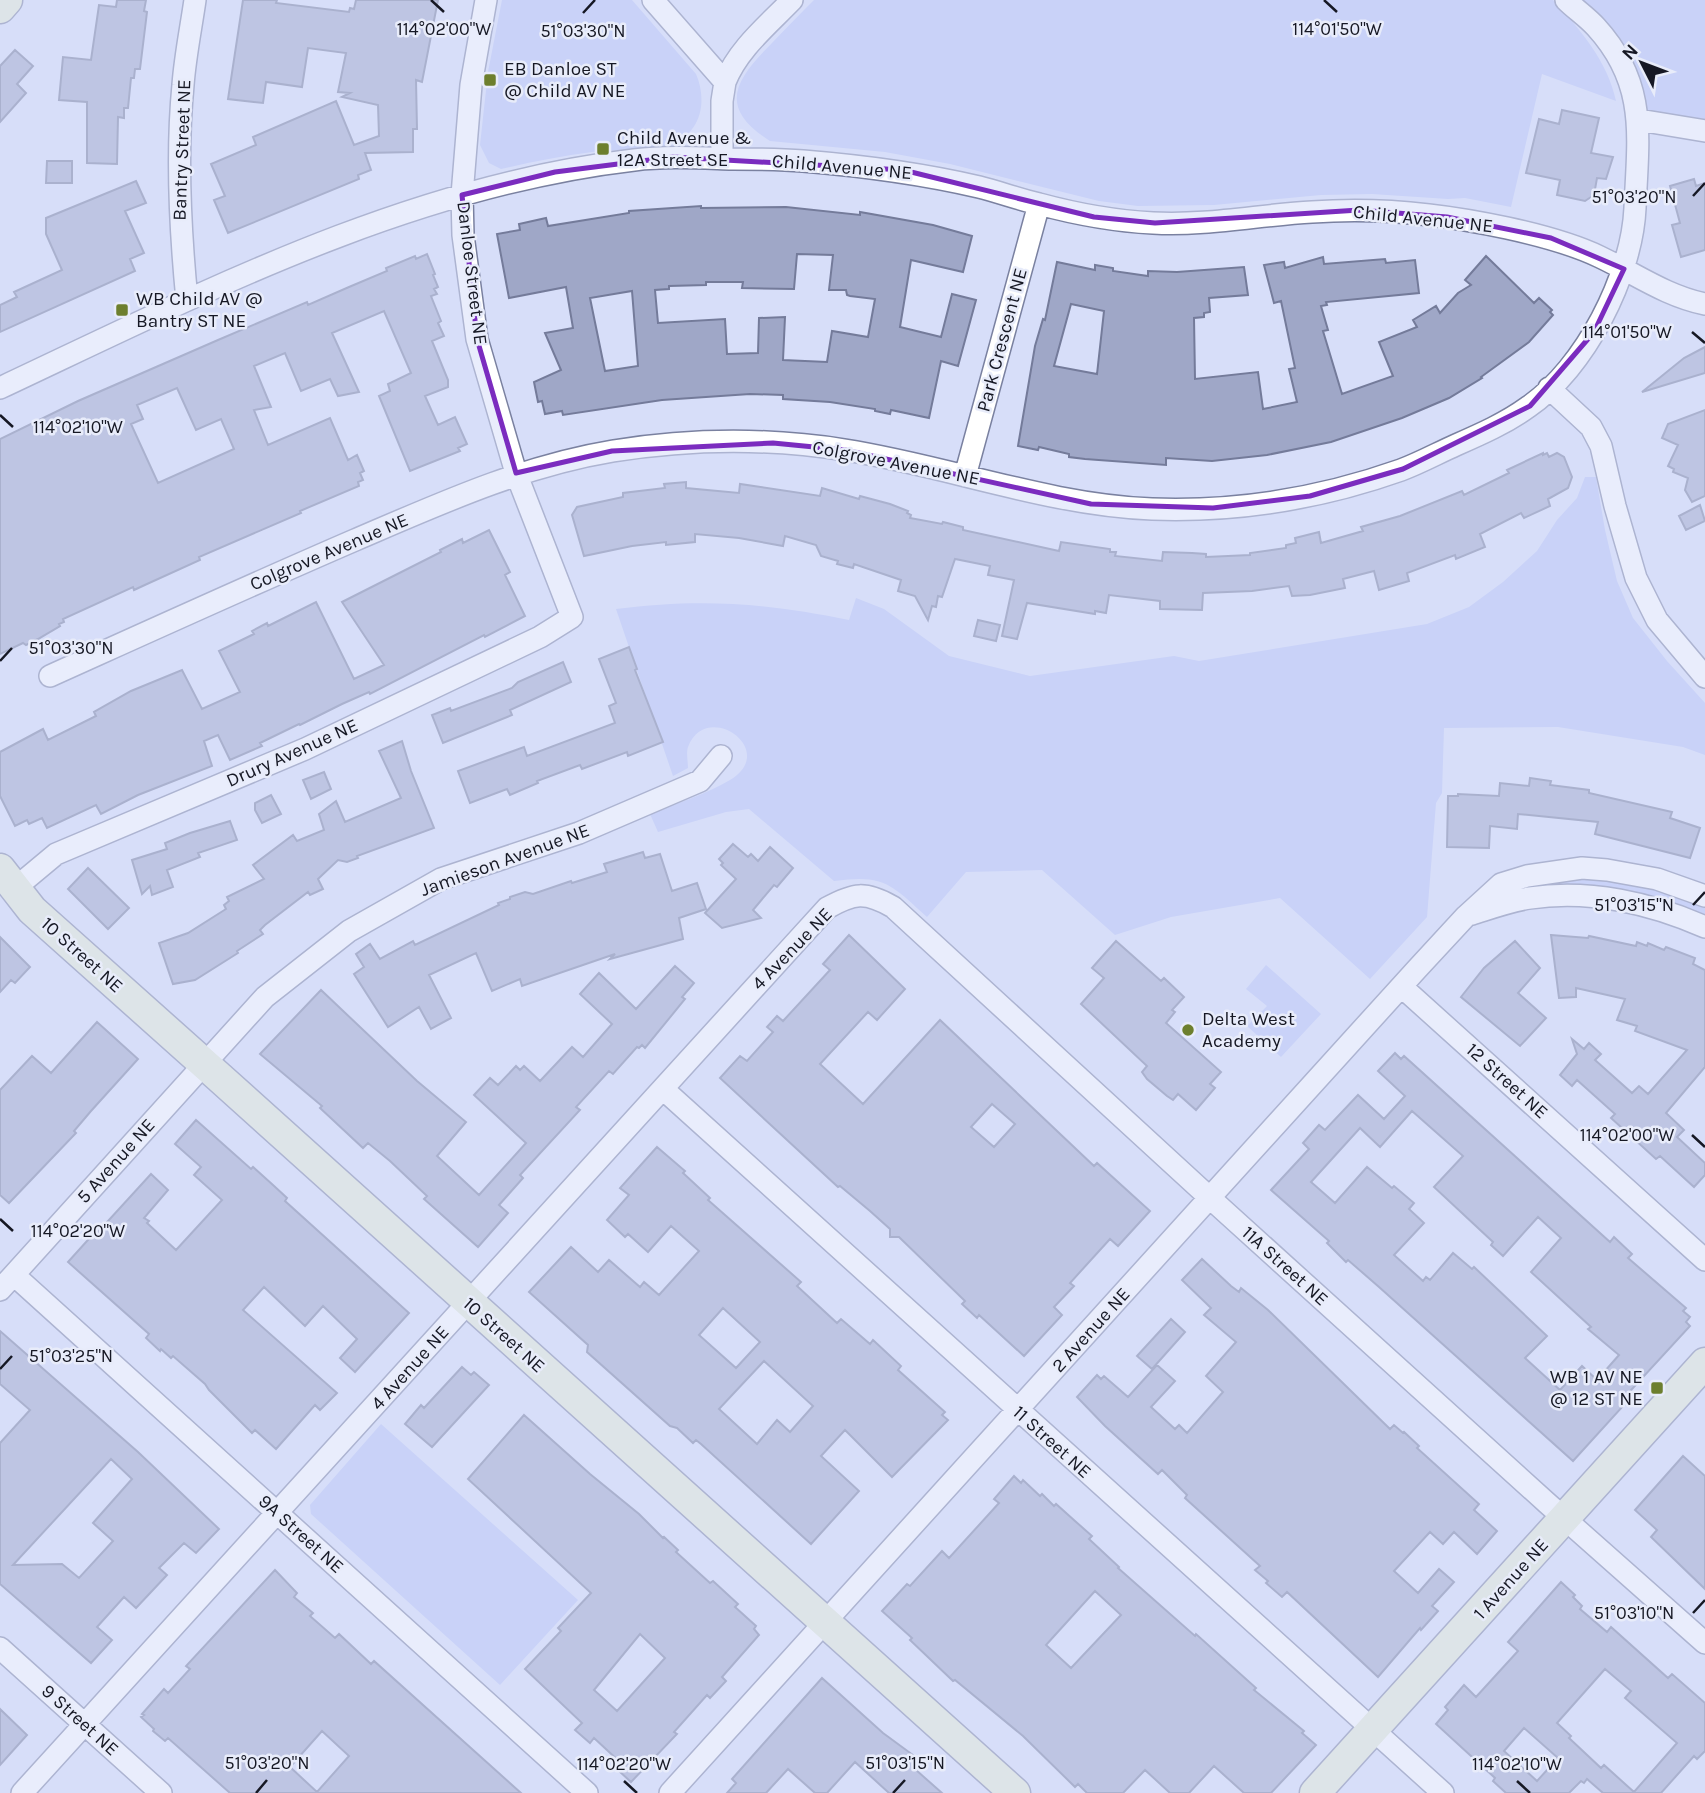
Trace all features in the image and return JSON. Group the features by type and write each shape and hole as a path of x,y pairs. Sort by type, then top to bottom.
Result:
{"street":[{"path":"0,8 7,0"},
{"name":"Bantry Street NE","path":"187,300 180,231 180,149 183,85 195,0"},
{"name":"Danloe Street NE","path":"486,0 471,85 461,195 463,235 477,339 516,474 572,617"},
{"path":"653,0 725,82"},
{"path":"722,158 722,101 731,67 792,0"},
{"name":"Colgrove Avenue NE","path":"50,676 263,580 516,474 612,451 676,444 736,442 845,450 1091,504 1153,509 1213,508 1311,496 1403,469 1498,426 1530,406 1572,363 1594,332 1624,269 1634,220 1639,120 1631,83 1616,54 1595,27 1566,0"},
{"path":"1639,120 1705,131"},
{"name":"Child Avenue NE","path":"0,388 187,300 341,236 415,209 555,172 673,157 796,160 904,170 1094,217 1155,223 1196,223 1316,211 1359,210 1447,217 1551,238 1580,247 1656,288 1684,300 1705,304"},
{"name":"Park Crescent NE","path":"965,476 1039,204"},
{"path":"1549,388 1591,427 1601,446 1636,578 1657,620 1705,677"},
{"name":"Drury Avenue NE","path":"7,879 56,854 304,749 540,636 572,617"},
{"name":"Jamieson Avenue NE","path":"204,1063 265,998 349,932 394,904 441,879 579,833 700,781 721,757"},
{"name":"2 Avenue NE","path":"670,1793 1402,986 1466,916 1501,884 1527,876 1582,868 1644,877 1705,896"},
{"name":"10 Street NE","path":"7,879 32,910 91,965 204,1063 1014,1793"},
{"name":"4 Avenue NE","path":"22,1793 827,908 852,896 863,895"},
{"name":"11A Street NE","path":"863,895 876,897 893,907 1210,1198 1705,1643"},
{"path":"1466,916 1531,898 1562,896 1624,901 1655,908 1705,927"},
{"name":"12 Street NE","path":"1402,986 1705,1260"},
{"name":"5 Avenue NE","path":"7,1283 204,1063"},
{"name":"11 Street NE","path":"663,1089 1443,1793"},
{"name":"9A Street NE","path":"7,1283 277,1512 587,1793"},
{"name":"1 Avenue NE","path":"1315,1793 1705,1363"},
{"name":"9 Street NE","path":"0,1647 161,1793"}],"highlighted area":[{"path":"673,157 903,170 1094,217 1155,223 1359,210 1447,217 1551,238 1624,269 1594,332 1530,406 1403,469 1310,496 1213,508 1091,504 845,450 773,443 612,451 516,473 477,339 462,195 555,172"}],"shaded area":[{"path":"502,0 632,0 696,74 700,85 701,106 695,126 679,140 659,147 592,152 501,169 489,163 480,145 488,72"},
{"path":"814,0 1553,0 1583,34 1600,60 1616,101 1542,74 1511,207 1465,198 1372,194 1321,195 1214,205 1138,206 1099,201 950,164 885,152 770,141 753,129 742,116 737,105 737,93 741,81 759,56"},
{"path":"1566,0 1705,0 1705,123 1639,120 1631,83"},
{"path":"1585,477 1596,477 1617,581 1633,618 1705,703 1705,755 1683,747 1558,727 1444,728 1442,793 1436,803 1427,917 1370,979 1280,898 1171,917 1115,935 1042,870 966,872 927,917 886,884 865,879 834,881 749,809 726,812 658,832 650,814 730,780 743,768 747,755 743,744 734,734 722,728 709,728 697,733 688,747 688,768 673,776 616,609 677,604 733,604 849,620 856,598 884,609 949,656 1030,676 1174,656 1199,661 1427,624 1469,607 1503,582 1537,551 1557,520 1577,498"},
{"path":"1576,876 1625,883 1674,895 1705,906 1705,917 1553,886 1525,887 1515,892 1516,886"},
{"path":"1266,965 1321,1014 1281,1057 1247,1026 1267,1006 1246,989"},
{"path":"381,1424 578,1600 500,1685 311,1514 310,1505"}],"building":[{"path":"117,0 146,0 140,69 135,69 134,78 131,78 128,108 124,108 124,118 118,117 117,164 87,163 87,102 59,100 63,57 91,60 99,5 116,7"},
{"path":"243,0 277,0 276,3 349,12 350,8 354,9 356,0 438,0 422,82 416,80 417,129 413,129 413,152 365,153 371,170 358,175 359,179 228,233 214,200 225,196 211,164 256,145 253,137 336,101 354,145 379,136 378,105 342,97 350,93 338,92 346,53 308,48 302,87 266,82 263,103 228,99"},
{"path":"15,50 33,66 17,84 26,93 0,122 0,66"},
{"path":"1562,110 1599,118 1591,153 1613,157 1606,179 1597,178 1594,195 1585,201 1557,195 1560,180 1526,173 1539,119 1559,124"},
{"path":"47,161 72,161 72,183 46,183"},
{"path":"1694,179 1696,186 1705,183 1705,250 1681,257 1672,225 1680,223 1670,186"},
{"path":"136,181 146,203 125,211 144,253 130,259 135,271 0,332 0,305 17,297 14,292 62,270 46,234 46,218"},
{"path":"701,206 786,207 860,215 860,212 933,225 972,236 963,272 911,260 900,327 941,337 952,294 976,300 958,366 941,361 929,418 891,410 890,414 830,402 783,399 783,395 750,394 662,400 563,415 562,411 545,414 542,401 538,402 534,382 561,370 545,333 573,328 566,287 509,298 497,234 520,230 519,224 546,218 548,226 629,211","holes":["797,254 833,255 829,290 846,290 850,296 875,299 868,337 832,331 827,362 783,360 785,317 759,318 758,353 727,354 725,319 658,323 655,290 669,289 669,286 706,285 706,282 743,282 742,288 794,289","632,291 638,366 605,371 590,298"]},
{"path":"427,254 435,274 433,275 438,287 434,289 437,294 431,296 444,336 432,341 448,380 448,387 425,396 438,425 455,417 467,444 458,448 460,451 410,471 379,396 390,391 388,384 411,373 384,311 332,333 359,392 338,396 330,379 301,391 285,353 254,366 271,407 254,410 268,445 330,418 348,460 357,455 364,471 360,473 363,480 358,482 359,486 199,557 200,560 134,590 133,587 63,619 64,622 59,624 60,626 38,639 0,654 0,439 78,401 218,340 307,302 308,305 415,256 416,259","holes":["177,388 196,430 221,419 234,449 158,483 131,424 143,419 137,405"]},
{"path":"1486,256 1534,303 1539,298 1552,310 1550,312 1553,315 1529,342 1482,378 1449,398 1402,418 1331,442 1267,455 1212,461 1166,458 1166,465 1069,457 1069,454 1039,447 1038,450 1018,446 1035,346 1043,319 1045,320 1057,262 1095,270 1095,265 1113,268 1113,271 1148,276 1148,271 1177,272 1244,267 1248,295 1209,298 1210,312 1204,313 1204,317 1194,318 1195,379 1258,372 1263,409 1297,402 1289,369 1295,368 1281,301 1274,303 1264,265 1284,262 1285,268 1323,257 1324,264 1385,259 1386,263 1415,260 1419,293 1326,302 1327,305 1321,306 1328,330 1323,331 1342,394 1393,376 1379,342 1417,327 1413,320 1436,306 1440,313 1458,293 1471,285 1465,280","holes":["1071,304 1104,311 1097,374 1054,366"]},
{"path":"1705,347 1705,373 1642,392 1684,358"},
{"path":"1705,410 1705,496 1692,502 1685,490 1688,478 1673,472 1674,469 1668,466 1678,445 1662,438 1668,424"},
{"path":"1547,453 1549,457 1557,453 1564,457 1572,477 1568,488 1548,499 1550,506 1524,518 1521,513 1480,534 1485,547 1456,559 1455,555 1407,573 1409,581 1379,590 1374,571 1343,579 1345,588 1310,595 1292,596 1289,586 1203,593 1202,610 1160,609 1160,601 1109,595 1106,613 1095,611 1095,614 1027,603 1017,639 1002,636 1014,580 988,575 990,566 955,559 942,597 938,596 936,607 932,606 928,620 915,596 898,591 901,580 854,564 853,568 837,564 838,561 821,556 816,545 785,536 783,546 695,534 695,542 632,546 584,556 572,515 577,507 623,497 623,493 665,488 664,484 686,482 686,488 739,493 740,484 820,496 822,488 859,499 860,496 890,504 908,511 910,518 942,524 943,522 963,527 963,530 1059,551 1061,542 1110,549 1110,552 1116,552 1115,556 1162,561 1163,552 1206,554 1206,557 1250,555 1286,548 1286,545 1296,543 1295,538 1319,532 1321,543 1363,531 1361,527 1400,516 1462,491 1464,495"},
{"path":"1700,505 1705,521 1686,530 1679,516"},
{"path":"489,530 510,572 505,575 525,616 370,694 369,692 342,704 260,743 262,746 230,760 218,735 204,741 212,766 138,795 101,814 96,805 47,828 42,818 29,824 27,820 15,826 0,796 0,752 43,729 48,740 96,716 94,712 131,691 182,670 202,709 240,692 219,651 254,634 252,631 267,623 268,626 316,602 354,679 384,665 342,602 462,539 463,543"},
{"path":"978,620 1000,625 996,641 974,636"},
{"path":"629,647 637,669 635,670 663,742 628,756 627,752 582,769 580,765 537,781 538,783 510,795 507,789 470,803 458,771 524,747 527,756 615,723 609,706 616,703 599,659"},
{"path":"563,662 571,682 510,710 512,715 443,743 432,715 450,708 451,711 512,688 518,682"},
{"path":"402,741 434,828 347,862 338,860 318,879 323,889 310,895 308,892 265,925 260,930 263,934 237,951 238,953 195,980 173,984 159,943 188,933 226,909 224,905 229,901 227,897 264,879 253,865 293,835 297,841 324,830 319,814 336,801 345,822 401,798 379,751"},
{"path":"324,772 331,789 311,799 303,780"},
{"path":"1530,778 1551,781 1550,785 1589,790 1589,793 1672,812 1670,818 1700,828 1690,858 1595,834 1598,822 1518,814 1517,829 1490,826 1489,848 1447,847 1448,796 1499,796 1500,783 1529,786"},
{"path":"271,795 281,814 262,823 255,810 255,803"},
{"path":"230,821 237,840 198,853 200,857 167,870 173,887 152,895 150,886 142,894 132,860 167,849 165,843 190,833"},
{"path":"733,844 748,857 751,854 758,861 770,847 793,868 753,910 761,918 722,928 705,913 736,879 721,865 723,863 719,859"},
{"path":"643,852 645,858 660,854 672,891 697,883 706,909 679,918 683,939 610,959 615,954 522,986 520,979 492,991 476,953 429,975 451,1018 431,1029 419,1007 388,1027 354,974 364,967 356,954 370,944 380,959 413,941 415,945 499,905 498,903 510,897 525,892 533,894 607,872 604,864"},
{"path":"88,868 129,908 108,929 68,889"},
{"path":"849,935 905,989 877,1020 868,1012 820,1064 863,1104 940,1020 1094,1166 1097,1163 1150,1211 1118,1246 1110,1239 1070,1283 1074,1286 1054,1307 1062,1315 1024,1356 979,1315 977,1318 962,1304 965,1301 899,1237 890,1237 890,1229 838,1187 720,1078 740,1056 747,1061 773,1032 767,1027 777,1016 783,1021 830,970 823,964","holes":["992,1104 1015,1124 994,1147 971,1127"]},
{"path":"1551,935 1589,936 1636,946 1637,942 1647,946 1648,943 1664,950 1666,947 1695,958 1693,964 1705,970 1705,1067 1666,1113 1684,1130 1677,1137 1705,1163 1705,1175 1694,1187 1660,1156 1656,1159 1611,1118 1615,1114 1577,1080 1572,1086 1560,1075 1577,1054 1572,1039 1584,1049 1589,1043 1601,1054 1595,1060 1632,1093 1639,1086 1648,1094 1687,1050 1635,1031 1637,1026 1617,1020 1625,999 1576,988 1576,997 1559,998"},
{"path":"0,937 30,967 15,983 11,980 0,992"},
{"path":"1116,941 1161,981 1164,978 1184,997 1172,1010 1175,1012 1166,1023 1221,1072 1210,1084 1215,1088 1196,1110 1178,1094 1173,1100 1147,1079 1142,1072 1147,1066 1081,1004 1104,978 1092,968"},
{"path":"1515,941 1540,968 1518,993 1546,1018 1520,1046 1461,997 1484,968"},
{"path":"675,966 694,983 682,997 685,999 645,1048 642,1045 637,1047 613,1074 609,1071 576,1107 580,1110 520,1175 523,1178 499,1205 508,1213 478,1247 424,1199 427,1196 390,1161 368,1143 363,1148 320,1108 322,1106 260,1054 321,990 417,1081 466,1122 437,1156 479,1195 526,1143 474,1095 490,1078 498,1085 516,1066 520,1070 524,1066 540,1081 572,1047 583,1057 612,1024 580,994 599,973 636,1009"},
{"path":"97,1022 138,1059 74,1131 76,1133 9,1203 0,1195 0,1090 32,1056 51,1073"},
{"path":"1395,1053 1401,1059 1404,1056 1610,1242 1614,1237 1632,1254 1628,1258 1686,1308 1683,1311 1690,1317 1686,1322 1690,1326 1620,1402 1624,1405 1573,1461 1379,1287 1348,1260 1346,1262 1327,1243 1329,1241 1271,1190 1309,1149 1303,1143 1319,1125 1325,1130 1358,1095 1384,1119 1405,1096 1378,1071","holes":["1412,1111 1463,1156 1434,1187 1493,1242 1491,1245 1503,1256 1538,1217 1561,1238 1531,1272 1591,1327 1588,1329 1619,1355 1597,1380 1582,1366 1560,1390 1525,1358 1547,1336 1474,1267 1472,1269 1453,1253 1430,1280 1426,1277 1423,1281 1394,1255 1424,1223 1409,1209 1414,1203 1367,1167 1335,1203 1311,1182 1360,1128 1380,1147"]},
{"path":"196,1120 273,1185 287,1198 285,1201 409,1313 355,1372 340,1358 357,1339 323,1306 305,1326 264,1287 243,1310 337,1393 320,1410 315,1405 276,1449 255,1430 252,1433 205,1384 173,1356 171,1358 161,1349 160,1351 146,1338 149,1334 68,1262 151,1174 168,1190 144,1218 176,1250 222,1200 194,1175 201,1167 175,1144"},
{"path":"657,1147 685,1171 683,1173 710,1198 708,1200 801,1282 797,1286 837,1323 841,1319 870,1344 873,1340 901,1366 898,1370 945,1412 942,1415 948,1420 892,1477 845,1430 821,1456 859,1491 811,1544 701,1444 696,1440 693,1443 677,1428 670,1426 587,1352 588,1345 529,1292 571,1247 598,1272 609,1260 640,1287 644,1282 659,1295 699,1251 671,1226 648,1252 628,1234 625,1237 607,1220 629,1195 620,1188","holes":["723,1308 760,1342 736,1368 699,1335","764,1361 813,1406 790,1432 777,1420 757,1444 719,1409"]},
{"path":"1202,1259 1231,1286 1239,1292 1241,1288 1268,1310 1390,1429 1394,1425 1404,1432 1419,1446 1417,1448 1479,1504 1474,1510 1497,1531 1477,1554 1454,1532 1443,1544 1430,1532 1394,1571 1418,1593 1439,1569 1454,1582 1432,1606 1438,1611 1378,1677 1287,1592 1282,1597 1266,1583 1268,1581 1255,1570 1260,1566 1185,1498 1187,1495 1162,1470 1158,1474 1077,1397 1097,1375 1101,1379 1104,1376 1128,1397 1157,1365 1175,1381 1151,1407 1175,1429 1179,1425 1187,1433 1223,1392 1206,1376 1236,1342 1204,1315 1211,1308 1182,1280"},
{"path":"1171,1319 1185,1332 1152,1369 1137,1356"},
{"path":"0,1331 138,1452 219,1529 196,1553 184,1543 159,1568 167,1575 136,1608 124,1597 97,1627 112,1640 91,1663 0,1584 0,1443 30,1410 0,1384","holes":["111,1459 132,1479 93,1523 113,1541 79,1578 62,1564 13,1565"]},
{"path":"462,1367 471,1375 474,1372 489,1385 432,1447 405,1424 421,1405 424,1408"},
{"path":"524,1415 639,1514 710,1583 713,1581 738,1604 735,1607 756,1626 754,1629 759,1635 722,1677 726,1681 710,1698 707,1695 674,1732 677,1734 631,1782 618,1770 622,1764 594,1738 590,1743 575,1730 582,1723 525,1669 561,1631 558,1628 591,1593 468,1479","holes":["640,1634 665,1658 617,1711 594,1690"]},
{"path":"1683,1456 1705,1476 1705,1589 1651,1537 1657,1530 1635,1510"},
{"path":"1014,1476 1021,1483 1023,1480 1040,1496 1042,1494 1054,1506 1056,1504 1092,1536 1089,1539 1118,1568 1195,1636 1196,1634 1256,1688 1254,1690 1304,1731 1302,1733 1316,1745 1271,1793 1244,1793 1214,1766 1189,1793 1170,1793 1145,1770 1123,1793 1087,1793 1078,1784 1075,1787 1023,1736 953,1681 882,1611 907,1584 910,1586 942,1551 949,1558 999,1503 994,1499","holes":["1095,1591 1121,1615 1071,1668 1046,1645"]},
{"path":"275,1570 297,1593 294,1597 313,1613 310,1616 335,1638 339,1634 371,1664 374,1661 521,1793 230,1793 168,1738 165,1741 153,1731 141,1717 164,1689 168,1693 190,1669 186,1666","holes":["322,1731 349,1756 317,1792 290,1767"]},
{"path":"1561,1582 1575,1595 1573,1597 1582,1606 1580,1609 1607,1632 1611,1627 1668,1678 1672,1674 1705,1703 1705,1751 1697,1759 1694,1756 1661,1793 1603,1793 1587,1779 1584,1783 1581,1781 1569,1793 1506,1793 1493,1781 1495,1778 1436,1724 1448,1710 1445,1707 1464,1685 1476,1697 1518,1651 1508,1642","holes":["1605,1669 1631,1691 1625,1698 1677,1743 1634,1792 1604,1765 1601,1768 1557,1723","1524,1728 1558,1758 1537,1781 1504,1751"]},
{"path":"822,1678 883,1733 913,1755 910,1758 919,1767 916,1770 942,1793 889,1793 855,1762 827,1793 815,1793 788,1769 766,1793 727,1793 736,1783 732,1779"},
{"path":"0,1709 27,1735 0,1765"}],"place":[{"name":"EB Danloe ST @ Child AV NE","path":"490,80"},
{"name":"Child Avenue & 12A Street SE","path":"603,149"},
{"name":"WB Child AV @ Bantry ST NE","path":"122,310"},
{"name":"Delta West Academy","path":"1188,1030"},
{"name":"WB 1 AV NE @ 12 ST NE","path":"1657,1388"}]}
